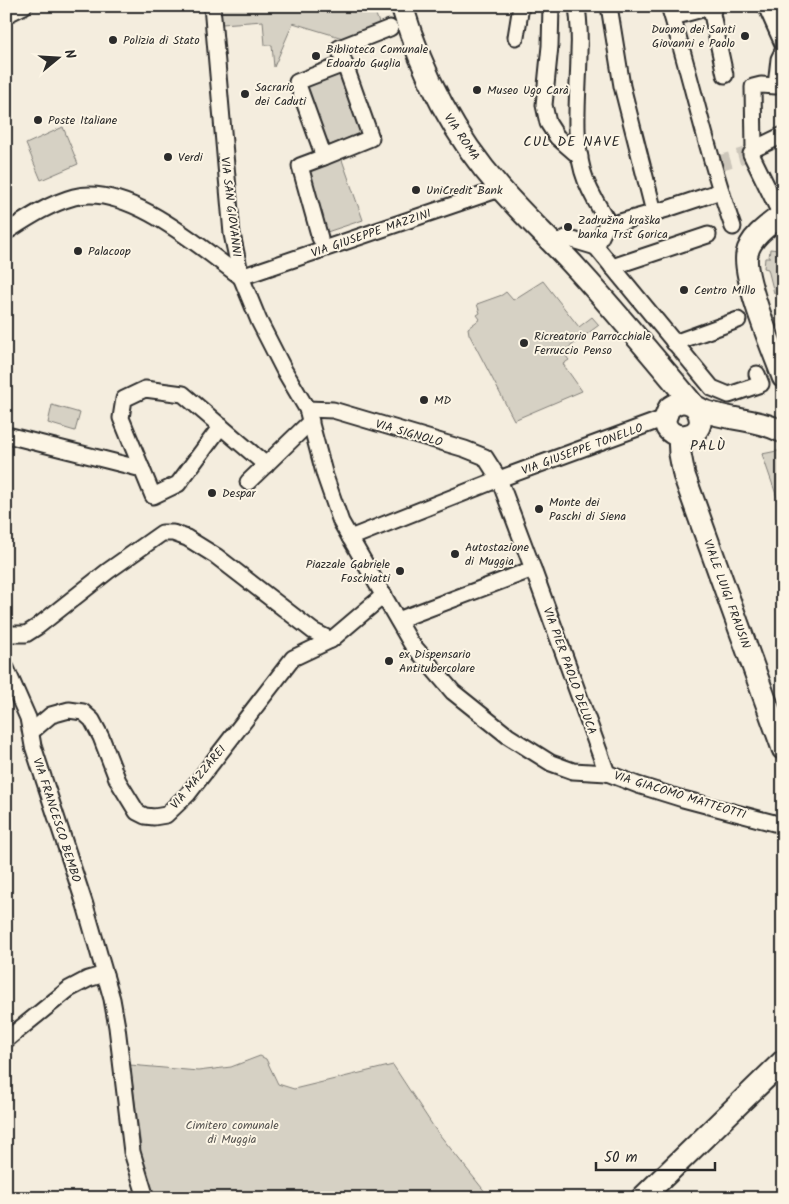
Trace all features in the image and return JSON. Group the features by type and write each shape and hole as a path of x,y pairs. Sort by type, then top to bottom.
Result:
{"main road":[{"name":"VIA ROMA","path":"402,6 422,63 442,106 468,148 500,189 559,244 696,408"},
{"path":"780,211 753,242 747,254 752,289 783,377"},
{"path":"639,340 667,413 666,425 670,431 678,436 696,432 700,426 700,418 696,408"},
{"path":"667,413 681,402 686,402 696,408 719,416 750,420 783,432"},
{"name":"VIALE LUIGI FRAUSIN","path":"678,436 684,475 783,749"},
{"path":"642,1198 783,1061"}],"street":[{"path":"6,15 24,6"},
{"name":"VIA SAN GIOVANNI","path":"212,6 232,234 241,277 259,321 309,415 341,522 350,538"},
{"path":"516,37 521,6"},
{"path":"551,6 550,46 544,104 548,123 557,137 580,157"},
{"path":"578,6 580,32 577,82 580,157 585,180 608,225"},
{"path":"609,6 622,86 654,212"},
{"path":"766,6 783,44"},
{"path":"725,75 710,9 671,12 721,191 733,227"},
{"path":"320,238 300,166 371,138 339,48 390,28"},
{"path":"780,211 750,153 753,87 761,85 779,87 781,55"},
{"path":"324,157 297,82 344,64"},
{"path":"750,153 783,136"},
{"name":"VIA GIUSEPPE MAZZINI","path":"241,277 500,189"},
{"path":"596,247 608,225 667,209 721,191"},
{"path":"6,232 45,208 75,197 91,195 109,197 146,210 241,277"},
{"path":"612,267 708,235"},
{"path":"559,244 566,238 596,247 712,388 729,395 761,384 757,374"},
{"path":"674,343 738,320"},
{"path":"221,426 178,484 153,496 121,418 124,399 145,389 183,394 221,426 266,465"},
{"name":"VIA SIGNOLO","path":"309,415 333,410 465,449 485,457 499,478 533,569"},
{"name":"VIA GIUSEPPE TONELLO","path":"350,538 667,413"},
{"path":"248,482 266,465 309,415"},
{"path":"7,435 142,469"},
{"path":"6,634 26,634 108,571 162,533 173,533 187,538 216,556 313,631 331,640"},
{"path":"350,538 398,620 533,569"},
{"name":"VIA PIER PAOLO DELUCA","path":"533,569 607,773"},
{"name":"VIA MAZZAREI","path":"31,732 51,715 69,710 83,712 92,720 118,781 137,812 145,816 154,817 166,815 188,794 292,658 331,640 384,595"},
{"name":"VIA GIACOMO MATTEOTTI","path":"398,620 411,643 453,692 508,736 551,763 573,771 607,773 683,799 783,824"},
{"name":"VIA FRANCESCO BEMBO","path":"6,668 28,718 33,746 106,974 117,1027 132,1152 146,1198"},
{"path":"6,1040 69,989 88,979 106,974"}],"green space":[{"path":"221,6 373,6 380,26 346,39 293,23 274,67 272,45 265,45 263,21 222,24"},
{"path":"338,71 361,133 325,147 302,84"},
{"path":"63,127 78,164 41,180 26,144"},
{"path":"341,157 363,220 324,233 307,169"},
{"path":"770,249 779,250 776,292 774,293 768,269 764,268 765,258 769,258"},
{"name":"Ricreatorio Parrocchiale Ferruccio Penso","path":"543,281 579,327 592,317 599,325 563,352 569,360 563,364 582,391 514,420 469,334 468,328 480,319 477,315 480,313 477,304 506,292 513,300"},
{"path":"52,405 80,413 75,431 48,423"},
{"path":"777,451 783,452 783,502 779,503 762,454"},
{"name":"Cimitero comunale di Muggia","path":"260,1056 266,1059 278,1084 294,1089 393,1065 435,1129 490,1198 155,1198 138,1148 141,1147 130,1065 198,1071 231,1067"}],"tunnel":[{"path":"716,164 745,155"}],"place":[{"name":"Duomo dei Santi Giovanni e Paolo","path":"745,36"},
{"name":"Polizia di Stato","path":"113,40"},
{"name":"Biblioteca Comunale Edoardo Guglia","path":"316,56"},
{"name":"Museo Ugo Carà","path":"477,90"},
{"name":"Sacrario dei Caduti","path":"245,94"},
{"name":"Poste Italiane","path":"38,120"},
{"name":"Verdi","path":"168,157"},
{"name":"UniCredit Bank","path":"416,190"},
{"name":"Zadružna kraška banka Trst Gorica","path":"568,227"},
{"name":"Palacoop","path":"78,251"},
{"name":"Centro Millo","path":"684,290"},
{"name":"Ricreatorio Parrocchiale Ferruccio Penso","path":"524,343"},
{"name":"MD","path":"424,400"},
{"name":"Despar","path":"212,493"},
{"name":"Monte dei Paschi di Siena","path":"539,509"},
{"name":"Autostazione di Muggia","path":"455,554"},
{"name":"Piazzale Gabriele Foschiatti","path":"400,571"},
{"name":"ex Dispensario Antitubercolare","path":"389,661"}],"district":[{"name":"CUL DE NAVE","path":"572,141"},
{"name":"PALÙ","path":"708,445"}]}
